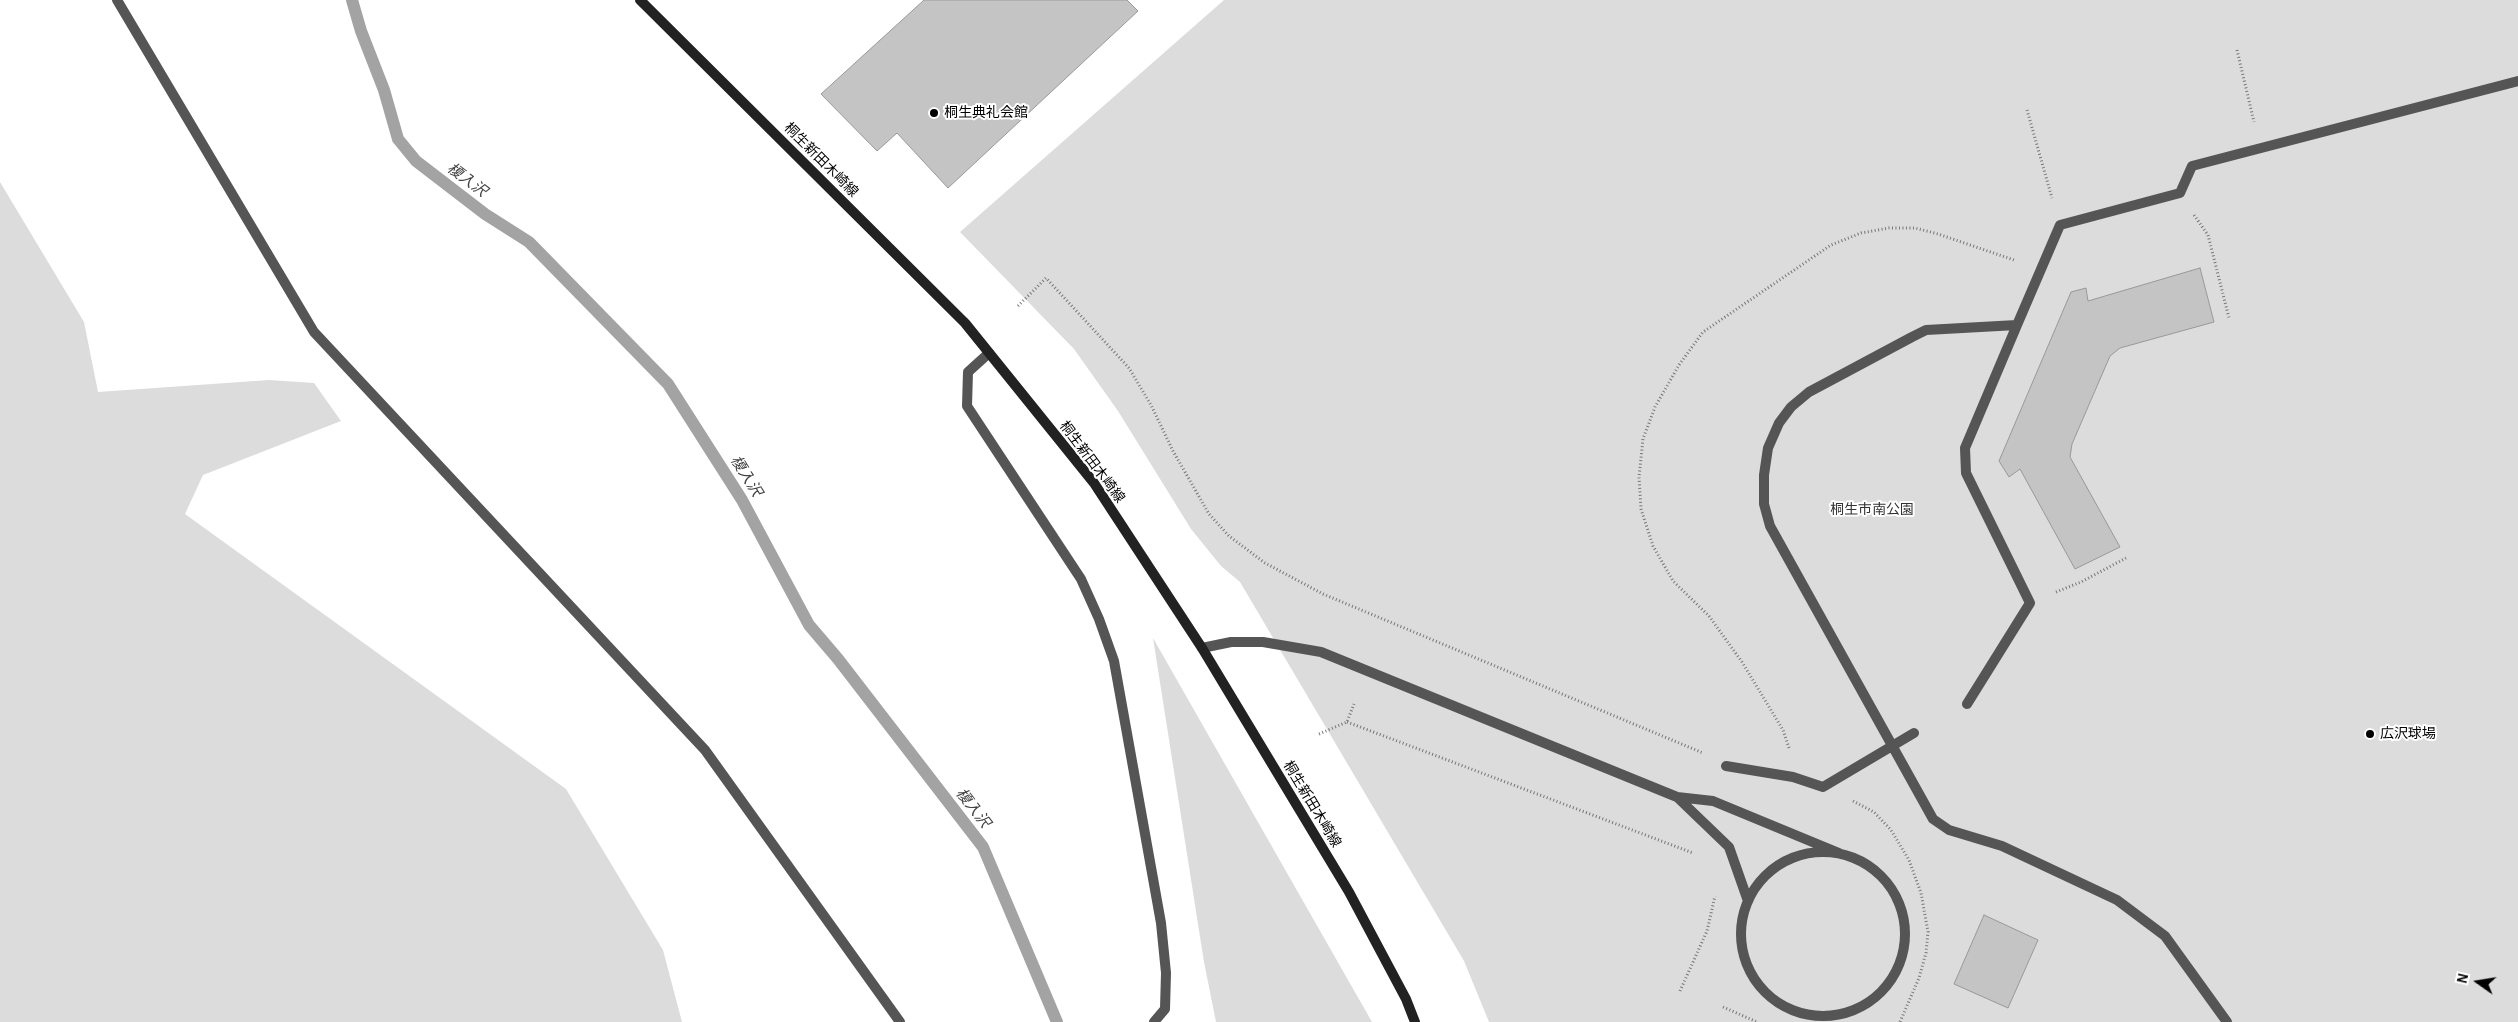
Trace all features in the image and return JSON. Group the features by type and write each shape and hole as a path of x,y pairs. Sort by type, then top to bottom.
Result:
{"main road":[{"name":"桐生新田木崎線","path":"640,0 965,323 1094,483 1202,648 1349,892 1406,999 1415,1022"}],"street":[{"path":"117,0 314,332 704,750 900,1022"},
{"path":"1967,704 2030,603 1966,473 1964,448 2060,225 2180,193 2192,166 2518,81"},
{"path":"2017,325 1926,330 1809,392 1791,407 1779,423 1768,448 1764,475 1764,504 1770,526 1933,819 1949,830 2002,846 2117,900 2164,936 2227,1022"},
{"path":"989,353 968,372 968,406 1081,578 1099,619 1114,661 1161,923 1166,973 1164,1009 1154,1022"},
{"path":"1202,648 1231,642 1263,642 1321,652 1677,797 1713,801 1865,863 1886,880 1900,903 1906,929 1903,956 1892,981 1873,1000 1850,1013 1823,1018 1796,1013 1772,1000 1755,980 1744,955 1742,928 1748,901 1760,882 1776,867 1796,856 1818,852 1839,853"},
{"path":"1726,766 1793,777 1823,787 1914,732"},
{"path":"1677,797 1728,847 1748,901"}],"path":[{"path":"2237,50 2261,149"},
{"path":"2027,110 2060,225"},
{"path":"2180,193 2208,235 2229,318"},
{"path":"1018,306 1046,278 1068,300 1129,368 1151,405 1173,451 1209,514 1230,536 1259,559 1323,594 1717,759 1726,766"},
{"path":"2030,603 2081,582 2126,558"},
{"path":"1347,722 1354,704"},
{"path":"1319,734 1347,722 1677,848 1700,855"},
{"path":"1823,787 1874,812 1891,830 1909,860 1921,893 1928,932 1926,952 1919,978 1900,1022"},
{"path":"1680,990 1707,931 1716,891"},
{"path":"1722,1008 1757,1022"}],"green space":[{"name":"桐生市南公園","path":"1224,0 2518,0 2518,1022 1489,1022 1464,961 1240,582 1221,566 1191,529 1118,411 1074,349 960,232"},
{"path":"0,182 84,322 98,392 269,380 314,383 341,421 203,475 185,514 566,789 663,950 682,1022 0,1022"},
{"path":"1153,638 1372,1022 1216,1022 1204,962"}],"building":[{"name":"桐生典礼会館","path":"924,0 1127,0 1138,11 948,188 897,133 877,151 821,94"},
{"path":"2200,268 2214,322 2120,348 2110,356 2072,444 2070,457 2120,547 2075,569 2020,469 2009,477 1999,461 2071,292 2086,288 2088,301"},
{"path":"1984,915 2038,940 2008,1008 1954,984"}],"waterway":[{"name":"榎入沢","path":"352,0 361,31 384,90 398,139 416,161 485,214 529,242 668,384 742,500 809,625 838,659 983,847 1057,1022"}],"place":[{"name":"桐生典礼会館","path":"934,113"},
{"name":"広沢球場","path":"2370,734"}]}
